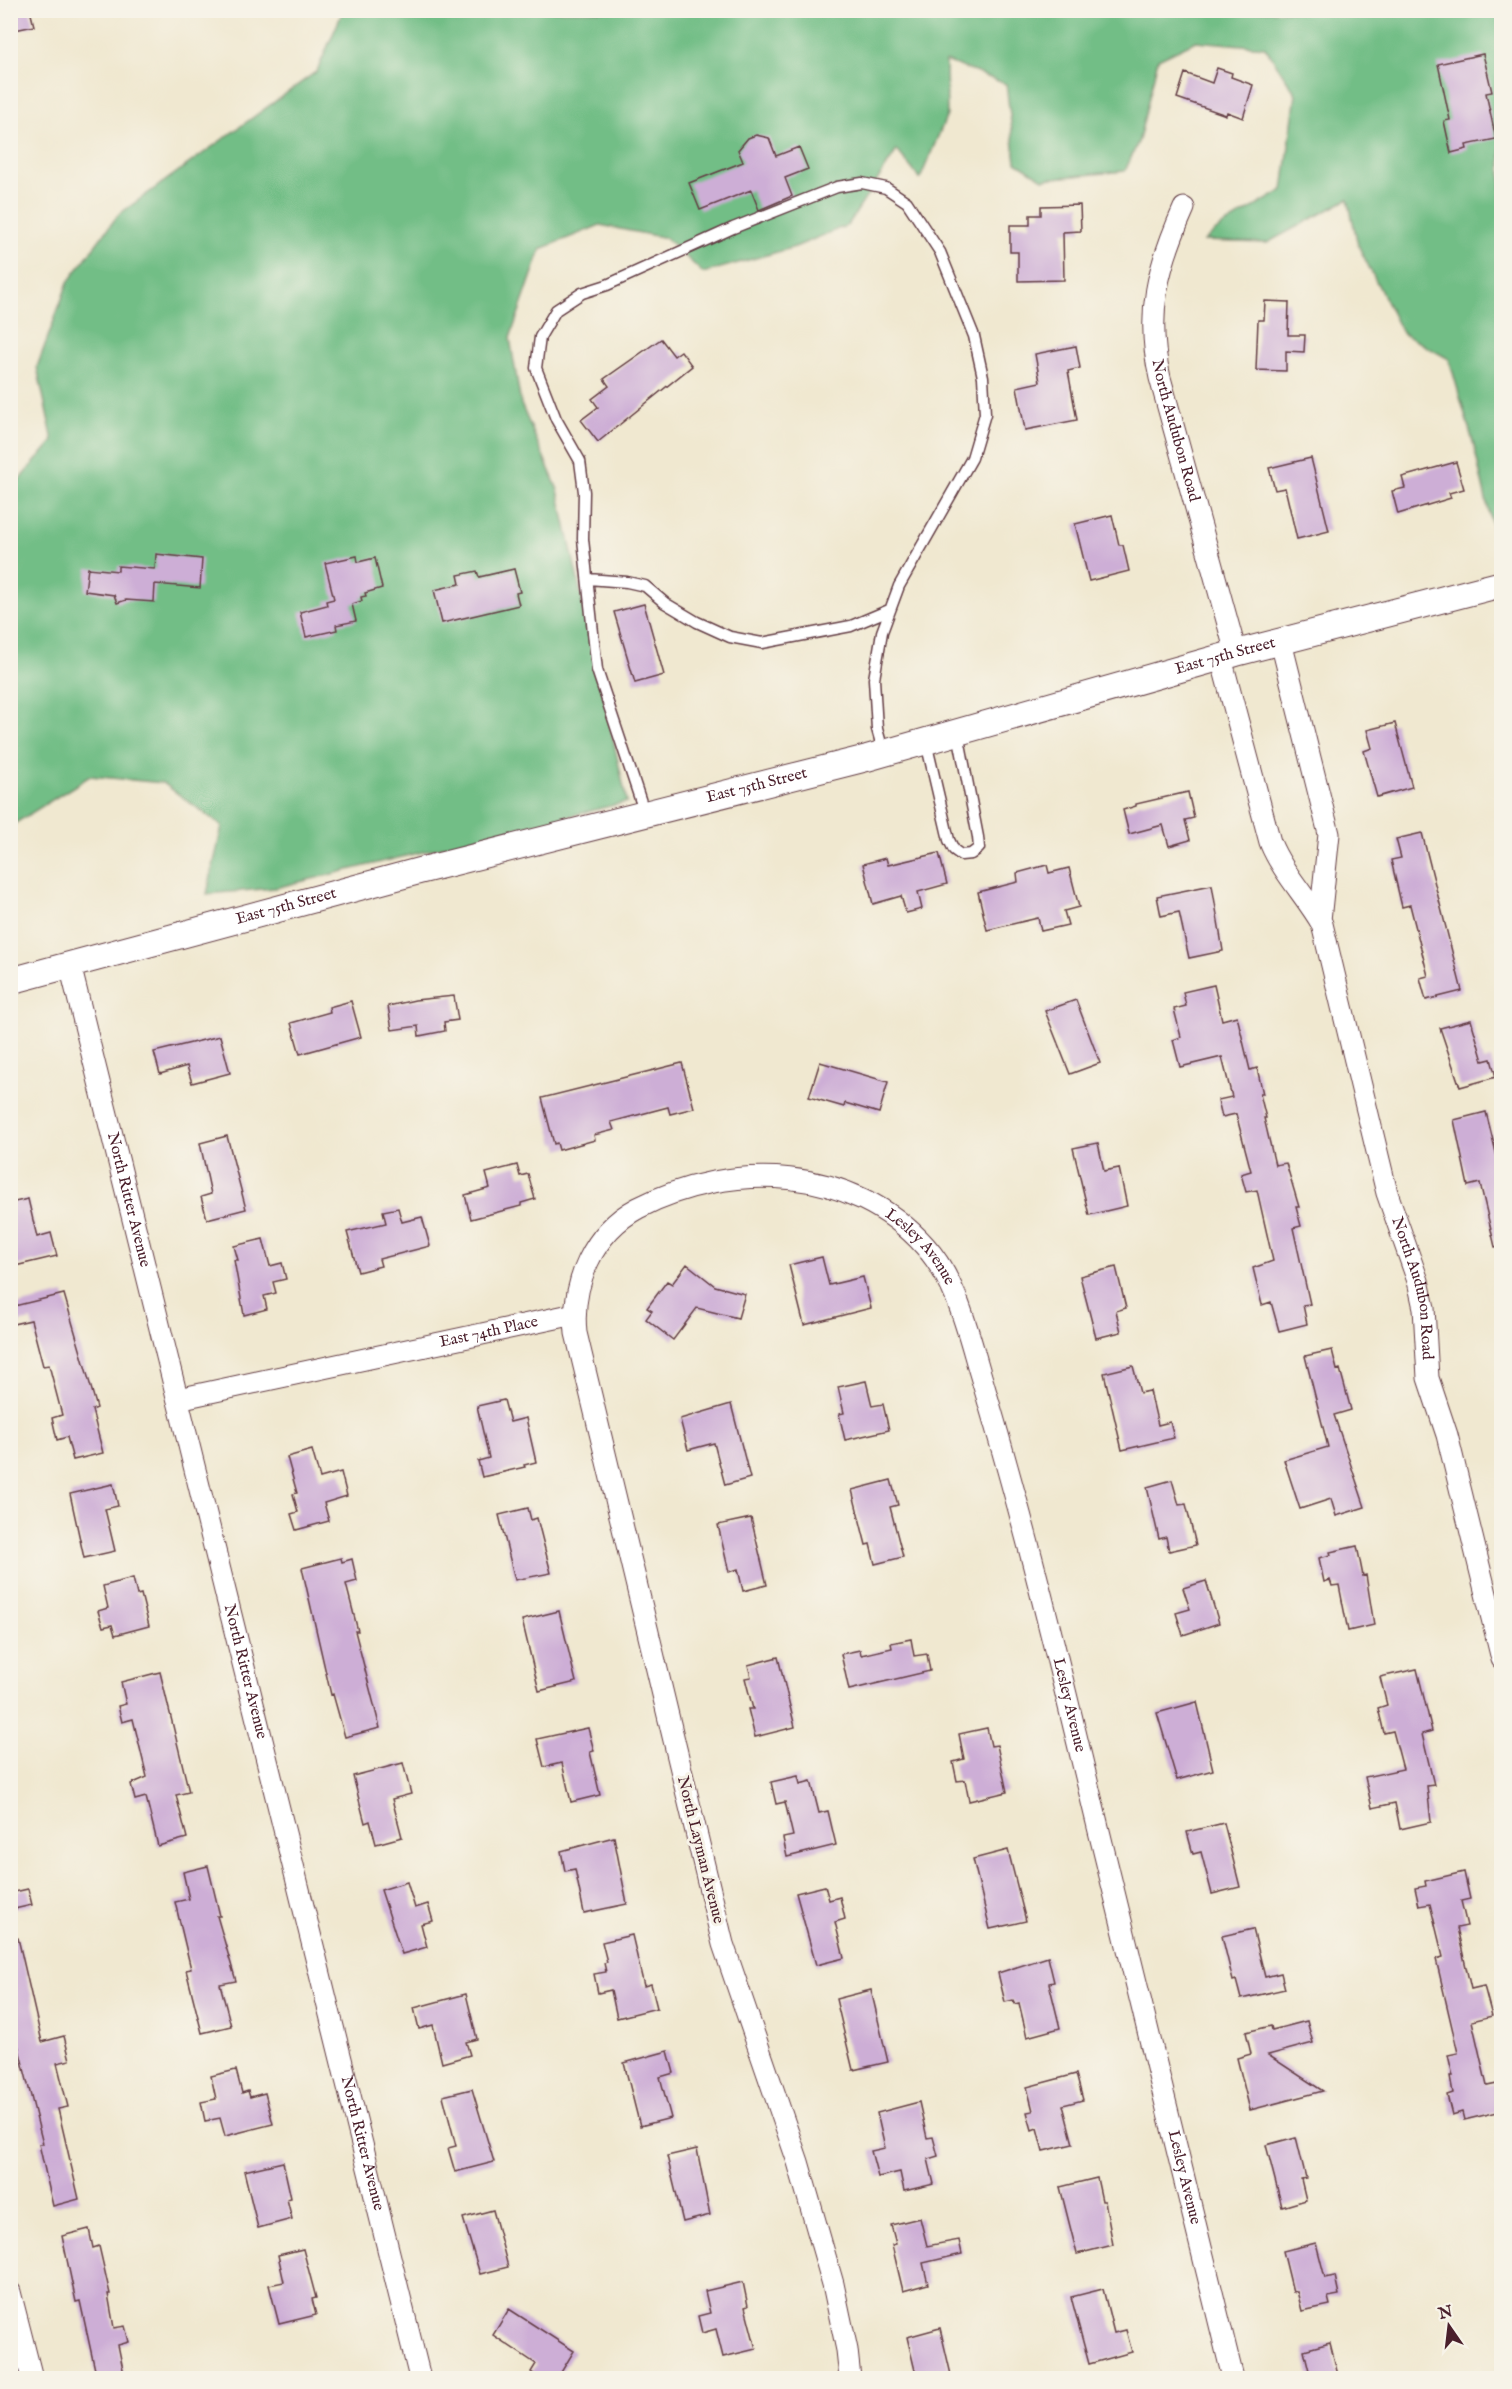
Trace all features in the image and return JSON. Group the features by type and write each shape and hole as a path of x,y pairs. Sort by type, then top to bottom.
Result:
{"street":[{"name":"North Audubon Road","path":"1184,208 1160,268 1154,308 1154,348 1160,378 1229,656 1270,842 1281,865 1305,895 1320,920 1387,1193 1418,1281 1424,1308 1428,1378 1447,1435 1502,1659"},
{"name":"East 75th Street","path":"10,981 419,871 884,754 1229,656 1502,584"},
{"name":"North Audubon Road","path":"1281,642 1329,834 1320,920"},
{"name":"North Ritter Avenue","path":"70,965 420,2379"},
{"name":"Lesley Avenue","path":"574,1314 579,1284 591,1255 626,1216 668,1195 735,1179 804,1179 851,1192 877,1205 908,1228 928,1249 954,1291 1031,1552 1233,2379"},
{"name":"East 74th Place","path":"178,1399 574,1314"},
{"name":"North Layman Avenue","path":"574,1314 588,1391 723,1944 798,2162 833,2284 847,2350 850,2379"},
{"path":"10,2292 32,2379"}],"lane":[{"path":"645,814 597,670 583,539 584,492 580,461 556,419 536,368 540,337 556,310 582,293 607,285 733,228 837,187 862,183 886,188 907,202 940,252 974,336 983,377 986,414 972,458 899,586 882,632 874,679 877,729 884,754"},
{"path":"588,579 645,586 665,603 697,622 730,637 762,643 851,626 889,610"},
{"path":"927,742 950,840 954,850 961,855 971,854 978,848 978,837 958,733"}],"green space":[{"path":"343,11 1501,11 1501,553 1498,552 1473,442 1449,359 1402,333 1358,245 1348,199 1267,243 1204,241 1222,226 1283,190 1296,94 1265,47 1196,41 1158,59 1139,140 1125,171 1043,179 1016,162 1006,84 946,61 947,115 920,179 897,150 848,225 795,247 703,273 666,238 600,225 541,249 510,338 521,404 558,490 627,802 275,888 207,894 222,826 163,783 90,776 11,826 11,489 53,441 37,367 68,282 118,215 317,71"}],"building":[{"path":"10,10 30,10 34,26 10,31"},
{"path":"1483,54 1492,92 1486,93 1496,139 1466,145 1467,149 1451,153 1444,121 1450,120 1438,64"},
{"path":"1217,68 1232,73 1231,77 1253,85 1243,118 1227,112 1226,115 1177,98 1185,73 1212,83"},
{"path":"756,135 769,138 776,156 799,147 808,169 785,178 792,196 759,210 751,190 700,210 689,183 743,162 738,150 748,138"},
{"path":"1080,205 1081,231 1063,232 1064,280 1018,281 1018,252 1010,252 1010,225 1030,225 1030,215 1041,215 1041,206"},
{"path":"1265,301 1289,302 1288,335 1305,335 1304,352 1286,351 1286,371 1256,370 1258,320 1264,320"},
{"path":"661,339 674,356 681,351 692,366 598,442 581,420 598,407 592,399 609,386 604,379"},
{"path":"1076,346 1080,368 1068,371 1077,420 1025,430 1017,387 1040,382 1035,354"},
{"path":"1311,458 1329,531 1297,539 1285,488 1275,490 1269,468"},
{"path":"1456,462 1464,489 1449,493 1451,498 1398,514 1392,491 1405,488 1402,477"},
{"path":"1112,515 1119,545 1123,545 1129,571 1089,581 1075,524"},
{"path":"156,554 202,559 200,588 155,584 154,602 126,600 117,603 114,595 85,591 88,568 118,571 118,566 155,569"},
{"path":"357,556 358,562 375,558 382,588 365,593 366,596 361,597 362,601 352,604 356,621 336,625 337,630 306,637 300,612 327,605 326,601 334,599 325,563"},
{"path":"514,569 520,592 516,593 519,605 442,623 434,590 460,584 458,575 477,571 479,577"},
{"path":"644,604 664,675 635,683 614,612"},
{"path":"1395,723 1412,787 1377,797 1364,751 1372,748 1367,730"},
{"path":"1188,792 1194,818 1185,820 1190,840 1169,846 1163,825 1129,834 1123,810 1136,806 1136,804"},
{"path":"1422,833 1462,991 1426,1000 1420,978 1428,976 1410,905 1402,907 1391,860 1401,858 1396,839"},
{"path":"939,853 947,884 918,892 922,909 906,913 901,896 873,904 863,864 886,858 888,865"},
{"path":"1047,865 1049,873 1069,868 1079,907 1064,911 1068,925 1041,931 1038,918 987,930 978,892 1018,882 1017,873"},
{"path":"1212,885 1223,951 1189,958 1179,912 1161,916 1157,896"},
{"path":"1214,985 1222,1020 1237,1016 1250,1070 1257,1068 1263,1094 1260,1094 1266,1118 1264,1118 1275,1165 1286,1163 1299,1207 1296,1207 1301,1226 1293,1228 1310,1304 1303,1305 1307,1324 1279,1331 1271,1302 1262,1305 1253,1268 1273,1261 1257,1190 1246,1192 1241,1174 1251,1171 1236,1114 1222,1117 1218,1100 1232,1097 1222,1057 1180,1067 1173,1040 1181,1037 1174,1009 1186,1006 1183,992"},
{"path":"454,996 458,1020 444,1022 445,1031 419,1036 418,1026 392,1030 388,1006 415,1000"},
{"path":"1076,1000 1100,1063 1070,1074 1045,1011"},
{"path":"351,1001 361,1037 300,1054 291,1023 330,1012 329,1007"},
{"path":"1471,1020 1483,1061 1491,1059 1496,1077 1460,1087 1440,1028"},
{"path":"220,1036 230,1073 192,1083 187,1066 160,1074 154,1052"},
{"path":"820,1062 888,1082 879,1113 845,1103 844,1107 809,1097"},
{"path":"682,1063 694,1108 670,1114 668,1107 611,1122 614,1130 594,1135 595,1140 559,1150 557,1143 554,1144 542,1098"},
{"path":"1486,1112 1502,1177 1502,1246 1495,1247 1480,1183 1468,1186 1454,1120"},
{"path":"227,1136 246,1209 207,1219 201,1197 211,1194 200,1143"},
{"path":"1098,1143 1104,1171 1119,1168 1127,1206 1089,1215 1073,1148"},
{"path":"517,1165 520,1176 528,1174 535,1199 521,1203 521,1206 471,1219 465,1195 490,1188 486,1173"},
{"path":"28,1199 37,1237 51,1233 57,1256 15,1266 13,1260 10,1260 10,1203"},
{"path":"398,1208 402,1222 422,1217 430,1246 379,1259 381,1266 358,1272 347,1232 386,1223 383,1211"},
{"path":"263,1239 270,1266 282,1263 286,1279 273,1282 276,1293 264,1296 267,1309 244,1315 234,1260 238,1260 234,1246"},
{"path":"822,1257 829,1285 863,1277 871,1308 804,1325 789,1265"},
{"path":"687,1264 715,1286 745,1294 738,1318 697,1308 673,1340 646,1319 652,1311 647,1308 667,1281 672,1284"},
{"path":"1116,1267 1126,1308 1116,1311 1121,1332 1096,1338 1080,1276"},
{"path":"64,1294 97,1408 92,1410 103,1453 73,1460 67,1437 57,1440 52,1418 62,1415 49,1365 43,1366 31,1320 13,1324 10,1314 10,1307"},
{"path":"1332,1350 1337,1370 1340,1369 1351,1410 1334,1415 1365,1507 1336,1516 1331,1499 1300,1509 1284,1460 1328,1447 1305,1356"},
{"path":"1133,1366 1140,1393 1150,1391 1158,1425 1170,1422 1174,1438 1122,1450 1104,1373"},
{"path":"866,1381 872,1406 883,1404 889,1430 845,1440 839,1414 844,1413 838,1387"},
{"path":"504,1400 510,1422 526,1418 536,1462 524,1465 525,1467 482,1477 478,1461 489,1458 477,1406"},
{"path":"731,1404 750,1478 725,1485 714,1443 688,1450 680,1419"},
{"path":"312,1450 320,1478 341,1472 347,1496 324,1503 329,1521 296,1530 291,1514 298,1512 293,1494 297,1493 287,1457"},
{"path":"891,1480 898,1505 890,1507 903,1557 875,1564 870,1544 866,1545 852,1490"},
{"path":"1172,1480 1179,1505 1186,1504 1196,1545 1169,1551 1166,1537 1159,1539 1147,1487"},
{"path":"113,1484 118,1506 105,1509 115,1551 84,1558 70,1494"},
{"path":"528,1508 531,1520 537,1518 551,1573 515,1580 499,1515"},
{"path":"751,1518 767,1585 743,1591 738,1569 729,1572 718,1525"},
{"path":"1357,1546 1363,1576 1366,1575 1374,1625 1348,1631 1339,1585 1332,1586 1330,1580 1324,1582 1319,1558 1331,1555 1330,1552"},
{"path":"341,1558 342,1562 352,1559 357,1581 346,1584 358,1631 355,1631 380,1728 345,1737 333,1694 331,1695 302,1568"},
{"path":"133,1578 137,1595 141,1594 149,1626 115,1635 112,1625 103,1627 98,1611 108,1608 103,1586"},
{"path":"1206,1581 1219,1623 1183,1635 1176,1613 1190,1609 1183,1588"},
{"path":"559,1611 576,1682 539,1691 522,1620"},
{"path":"911,1639 914,1656 927,1654 930,1671 849,1690 841,1654 860,1650 861,1655 892,1648 891,1643"},
{"path":"778,1657 795,1727 755,1737 748,1709 753,1709 745,1678 751,1677 748,1665"},
{"path":"1417,1669 1432,1731 1422,1734 1434,1785 1427,1786 1431,1822 1400,1829 1395,1803 1372,1808 1365,1777 1403,1769 1393,1731 1384,1733 1378,1708 1387,1705 1380,1677"},
{"path":"160,1672 189,1792 176,1795 187,1838 158,1846 146,1797 135,1800 131,1784 147,1777 133,1719 122,1722 118,1706 126,1704 121,1682"},
{"path":"1197,1702 1213,1770 1177,1780 1157,1713"},
{"path":"588,1728 594,1751 590,1752 600,1795 571,1802 562,1763 544,1767 537,1739"},
{"path":"987,1728 991,1746 997,1745 1007,1792 969,1801 965,1780 957,1781 953,1762 964,1759 959,1734"},
{"path":"403,1763 411,1794 392,1799 402,1837 376,1844 370,1821 365,1823 353,1776"},
{"path":"798,1776 800,1784 811,1781 819,1813 828,1811 836,1845 787,1857 783,1838 793,1836 785,1802 776,1804 771,1782"},
{"path":"1224,1823 1240,1887 1212,1894 1201,1852 1193,1854 1187,1832"},
{"path":"614,1837 627,1904 584,1913 575,1869 565,1871 561,1851"},
{"path":"1008,1850 1026,1921 990,1929 973,1859"},
{"path":"208,1866 220,1916 217,1916 236,1981 220,1984 231,2026 202,2033 186,1970 191,1969 175,1902 189,1899 183,1872"},
{"path":"1464,1872 1470,1899 1461,1901 1467,1926 1457,1928 1471,1989 1484,1986 1492,2016 1472,2021 1487,2086 1502,2083 1502,2111 1464,2120 1462,2112 1452,2115 1447,2095 1453,2093 1450,2076 1453,2076 1448,2055 1458,2053 1436,1959 1443,1957 1430,1904 1419,1906 1415,1888 1426,1886 1425,1881"},
{"path":"407,1882 415,1908 428,1904 433,1921 421,1924 427,1947 402,1954 381,1890"},
{"path":"825,1886 829,1900 840,1897 845,1919 835,1922 844,1958 816,1965 796,1893"},
{"path":"28,1889 32,1905 10,1910 10,1893"},
{"path":"1253,1929 1265,1977 1281,1973 1285,1989 1241,1999 1236,1980 1233,1981 1222,1936"},
{"path":"632,1935 644,1986 651,1984 657,2008 617,2018 611,1990 598,1993 594,1974 606,1972 604,1963 607,1962 602,1942"},
{"path":"18,1938 42,2042 64,2036 70,2060 57,2063 68,2107 58,2109 79,2199 53,2206 39,2144 43,2144 10,2013 10,1939"},
{"path":"1048,1957 1054,1982 1049,1983 1060,2028 1027,2037 1019,2003 1015,2004 1013,2000 1005,2002 998,1973"},
{"path":"871,1990 888,2062 853,2070 836,1999"},
{"path":"466,1994 477,2039 466,2042 470,2055 442,2063 433,2025 419,2029 414,2008"},
{"path":"1307,2021 1313,2043 1268,2055 1323,2091 1250,2110 1237,2058 1251,2054 1246,2032 1271,2026 1272,2030"},
{"path":"668,2051 674,2073 660,2077 671,2118 640,2126 624,2063"},
{"path":"236,2070 242,2093 248,2091 250,2097 265,2093 273,2124 225,2136 220,2118 205,2121 201,2102 216,2099 211,2076"},
{"path":"1076,2074 1083,2100 1063,2105 1073,2144 1043,2151 1037,2128 1032,2130 1027,2112 1033,2111 1027,2087"},
{"path":"472,2089 494,2162 455,2172 448,2148 456,2146 443,2096"},
{"path":"919,2102 927,2138 933,2137 938,2156 928,2159 934,2184 904,2191 900,2172 878,2177 871,2151 885,2148 877,2113"},
{"path":"1296,2137 1306,2178 1301,2179 1306,2200 1282,2207 1266,2145"},
{"path":"697,2149 710,2215 683,2222 667,2156"},
{"path":"283,2162 291,2198 287,2199 292,2219 258,2228 244,2171"},
{"path":"1097,2178 1102,2201 1105,2201 1113,2245 1077,2254 1060,2187"},
{"path":"493,2210 508,2267 480,2274 463,2218"},
{"path":"920,2218 927,2246 959,2240 962,2254 923,2263 928,2284 903,2291 892,2245 896,2244 891,2225"},
{"path":"89,2229 93,2248 99,2246 110,2294 108,2294 114,2328 125,2326 129,2342 118,2345 125,2379 97,2379 80,2301 76,2302 62,2236"},
{"path":"1316,2243 1325,2278 1335,2276 1339,2295 1328,2297 1330,2305 1302,2311 1297,2291 1293,2292 1283,2251"},
{"path":"303,2249 316,2298 312,2299 316,2315 279,2324 269,2285 284,2282 278,2255"},
{"path":"743,2282 748,2306 745,2307 756,2349 723,2357 716,2329 702,2333 698,2316 710,2313 705,2291"},
{"path":"1103,2289 1114,2333 1126,2330 1132,2352 1089,2364 1071,2297"},
{"path":"509,2309 574,2351 557,2379 541,2379 531,2372 536,2364 493,2335"},
{"path":"940,2328 952,2379 917,2379 907,2337"},
{"path":"1330,2343 1339,2379 1311,2379 1304,2350"}]}
